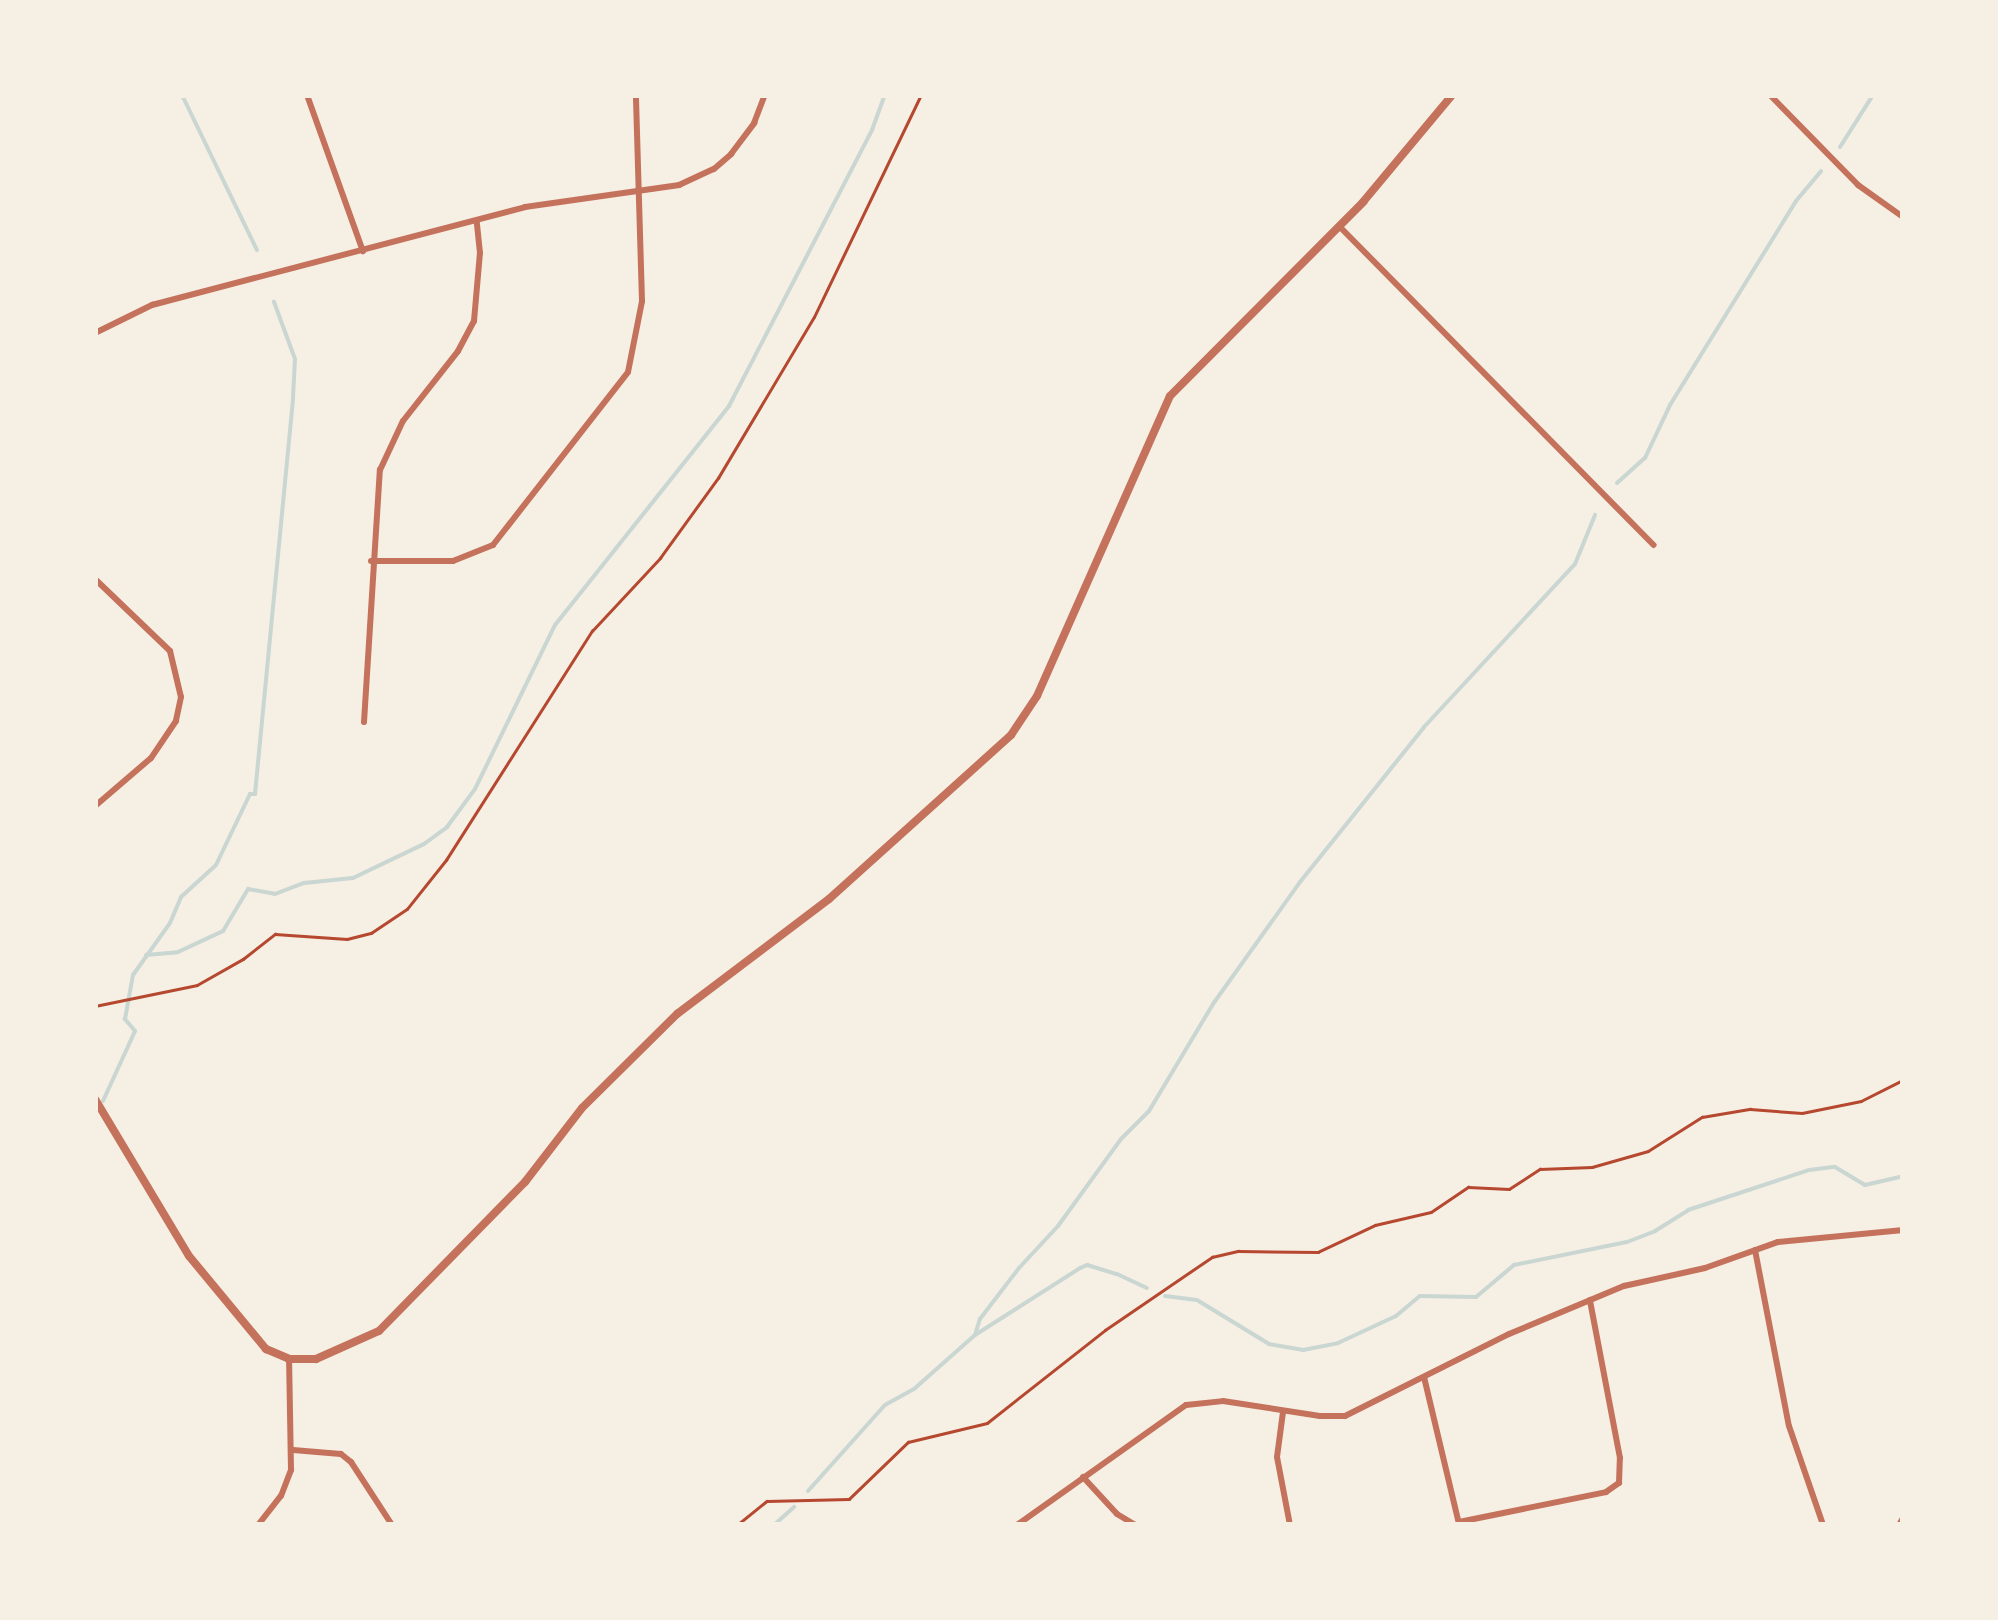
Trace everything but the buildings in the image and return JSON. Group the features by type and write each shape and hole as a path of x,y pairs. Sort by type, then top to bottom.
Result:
{"street":[{"path":"307,95 363,251"},
{"path":"371,562 453,562 493,545 628,372 638,340 642,301 636,95"},
{"path":"95,333 152,305 476,222 578,197 638,193 679,185 714,168 744,139 765,95"},
{"path":"95,1098 207,1282 266,1348 289,1359 316,1359 346,1349 394,1320 527,1179 582,1108 666,1024 829,899 1000,747 1038,696 1170,396 1339,226 1452,95"},
{"path":"1770,95 1858,184 1903,216"},
{"path":"364,722 376,492 388,445 458,350 474,321 480,273 476,222"},
{"path":"1339,226 1654,545"},
{"path":"95,579 170,651 181,697 176,721 151,758 95,806"},
{"path":"1017,1525 1186,1405 1223,1401 1283,1412 1345,1416 1590,1300 1807,1237 1903,1230"},
{"path":"1756,1250 1789,1426 1823,1525"},
{"path":"1424,1377 1459,1524 1606,1492 1618,1483 1620,1458 1590,1300"},
{"path":"258,1525 288,1482 294,1450 289,1359"},
{"path":"1283,1412 1277,1457 1290,1525"},
{"path":"294,1450 341,1454 351,1462 392,1525"},
{"path":"1083,1478 1117,1514 1135,1525"},
{"path":"1899,1525 1903,1518"}],"path":[{"path":"95,1006 147,998 198,984 243,959 275,934 347,939 371,934 407,909 457,844 592,630 660,558 718,478 814,317 921,95"},
{"path":"737,1525 750,1510 767,1501 849,1499 908,1442 987,1423 1105,1330 1212,1257 1238,1251 1318,1252 1374,1225 1431,1212 1468,1187 1508,1189 1540,1169 1580,1168 1648,1151 1702,1117 1750,1109 1817,1110 1861,1100 1903,1080"}],"waterway":[{"path":"182,95 257,250"},
{"path":"146,955 178,952 223,931 248,889 275,894 304,883 353,878 424,844 447,827 475,789 555,625 729,406 872,130 885,95"},
{"path":"1840,147 1873,95"},
{"path":"1617,483 1645,458 1670,405 1796,201 1821,171"},
{"path":"103,1101 135,1031 125,1019 133,975 170,923 181,897 216,865 250,794 255,794 295,359 274,302"},
{"path":"975,1335 980,1319 1019,1268 1058,1226 1121,1139 1149,1111 1213,1004 1300,882 1424,727 1575,564 1595,515"},
{"path":"1165,1296 1197,1300 1269,1344 1303,1350 1338,1343 1396,1316 1420,1296 1476,1297 1514,1265 1627,1242 1655,1231 1688,1210 1809,1170 1835,1167 1865,1185 1903,1176"},
{"path":"808,1491 885,1405 914,1389 975,1335 1080,1268 1087,1265 1147,1288"},
{"path":"774,1525 794,1507"}]}
